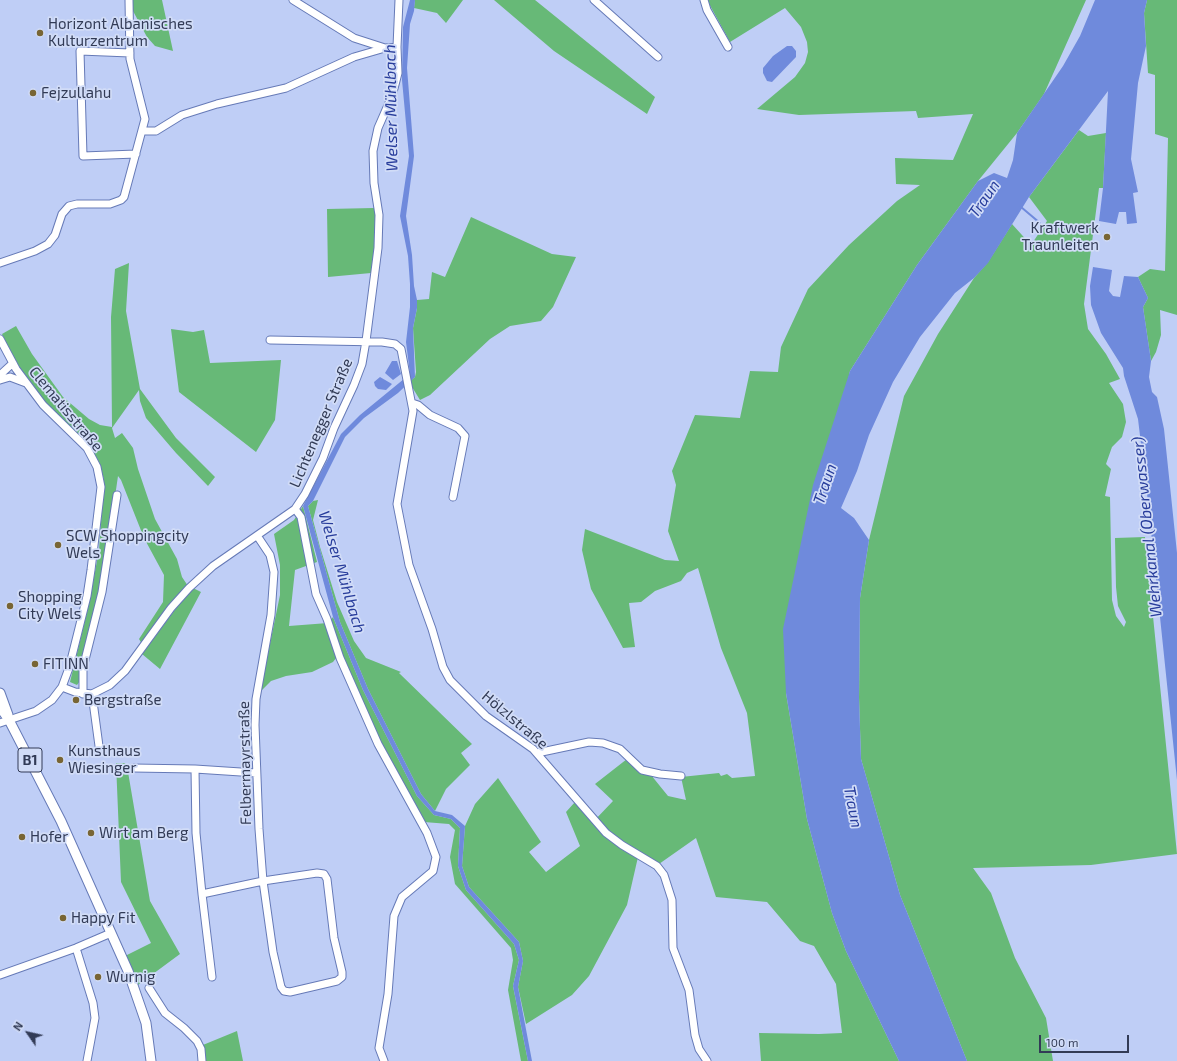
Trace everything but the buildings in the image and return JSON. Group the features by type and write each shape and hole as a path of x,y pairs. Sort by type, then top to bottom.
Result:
{"main road":[{"name":"B1","path":"0,693 9,720"},
{"name":"B1","path":"0,707 9,720 61,821 111,933 141,1007 146,1023 151,1061"}],"street":[{"path":"0,263 35,251 48,244 55,235 62,214 69,206 77,204 110,204 122,200 143,131 145,119 130,53 129,0"},
{"path":"293,0 354,38 385,48"},
{"name":"Lichtenegger Straße","path":"62,687 83,694 92,694 110,685 125,671 167,613 189,588 213,566 258,537 296,509 323,458 334,428 362,364 366,341 378,248 379,215 374,183 373,151 378,128 392,96 398,73 396,47 399,0"},
{"path":"594,0 658,57"},
{"path":"704,0 707,10 728,47"},
{"path":"143,131 156,131 182,115 217,104 286,88 354,57 385,48 396,47"},
{"path":"130,53 80,51 83,156 136,154"},
{"name":"Clematisstraße","path":"0,339 14,366 53,417 87,448 97,467 101,487 92,570 87,596 69,668 62,687"},
{"path":"270,340 366,341"},
{"name":"Hölzlstraße","path":"366,341 389,343 400,347 412,403 413,419 397,504 409,565 432,629 440,661 450,680 486,716 526,743 537,753 606,833 622,845 657,866 664,875 672,900 673,948 690,994 695,1035 699,1050 706,1061"},
{"path":"0,375 14,366"},
{"path":"10,378 14,366"},
{"path":"0,380 10,378 26,383"},
{"path":"412,403 418,405 430,415 458,428 465,436 453,497"},
{"path":"83,694 82,668 102,592 117,495"},
{"path":"296,509 301,517 316,594 329,624 340,658 378,744 427,833 436,857 433,871 405,893 397,908 393,927 387,1000 380,1053 384,1061"},
{"name":"Felbermayrstraße","path":"258,537 270,555 274,572 272,608 255,706 256,773 263,881 273,952 284,991 290,992 337,981 342,977 342,972 334,938 327,880 324,874 317,873 263,881"},
{"path":"0,723 36,711 46,705 62,687"},
{"path":"92,694 100,746"},
{"path":"537,753 589,742 603,743 620,749 642,770 660,774 681,776"},
{"path":"133,768 195,769 256,773"},
{"path":"195,769 196,832 212,977"},
{"path":"202,894 263,881"},
{"path":"0,975 76,948 111,933"},
{"path":"76,948 93,1003 95,1018 87,1061"},
{"path":"149,988 164,1013 184,1028 197,1041 201,1048 202,1061"}],"green space":[{"path":"132,0 162,0 173,51 155,46 147,37 133,11"},
{"path":"415,0 463,0 446,23 437,13 414,8"},
{"path":"494,0 535,0 655,97 647,114 554,51"},
{"path":"707,0 1086,0 1044,94 1017,133 978,181 917,265 850,371 786,693 807,819 832,913 846,951 899,1061 761,1061 759,1033 842,1033 836,984 814,946 800,941 767,902 716,897 696,838 659,864 638,857 627,905 589,976 572,995 526,1024 518,987 523,961 519,942 469,887 462,866 465,826 475,804 498,778 541,842 529,852 546,872 580,846 566,812 575,802 593,822 613,801 595,784 627,759 651,775 668,796 686,800 681,777 719,773 721,776 727,774 732,778 755,776 747,713 721,648 698,568 687,573 681,581 655,591 641,602 629,603 635,647 623,648 591,589 582,550 585,529 665,560 679,561 668,531 676,485 672,471 695,415 740,418 750,371 778,372 781,347 808,289 849,245 897,201 920,185 896,184 895,158 953,160 973,114 918,118 916,111 799,115 757,109 795,77 805,63 808,52 807,42 801,27 785,8 730,42"},
{"path":"1147,0 1177,0 1177,315 1160,310 1161,335 1156,352 1151,361 1143,307 1148,298 1138,277 1150,269 1165,271 1168,138 1155,134 1155,75 1148,73 1144,13"},
{"path":"1079,130 1088,136 1106,133 1103,188 1099,188 1084,304 1088,329 1106,354 1120,379 1109,383 1123,404 1126,422 1122,437 1112,447 1106,464 1111,469 1105,496 1110,497 1112,600 1116,616 1124,627 1126,622 1118,606 1116,587 1115,538 1145,537 1177,854 1091,865 973,868 991,893 1015,958 1046,1018 1053,1061 967,1061 900,895 861,759 859,698 860,598 869,540 904,396 938,334 974,278 988,262 1012,224 1031,245 1047,221 1029,197"},
{"path":"374,208 378,229 371,273 328,277 327,209"},
{"path":"471,217 552,254 576,257 553,307 541,321 510,326 490,339 430,395 420,400 409,382 415,377 416,372 413,328 417,300 429,299 432,272 445,277"},
{"path":"129,263 126,311 140,389 176,438 215,477 208,486 176,453 146,418 140,401 139,390 112,428 115,438 122,433 133,448 138,469 155,519 177,559 182,577 188,586 142,644 139,639 163,602 164,575 144,538 121,480 118,476 97,609 80,663 80,681 77,685 70,682 89,604 99,550 104,480 99,462 91,449 46,403 15,361 2,334 16,326 32,354 63,397 89,419 100,425 112,427 111,317 115,269"},
{"path":"171,329 193,332 204,330 210,363 281,360 275,420 256,452 179,392"},
{"path":"318,500 313,520 337,602 354,641 366,658 401,672 399,673 472,744 461,753 470,765 446,789 435,811 421,794 368,689 340,622 308,506 313,501"},
{"path":"303,506 317,562 295,570 289,626 328,623 333,617 363,690 417,796 434,815 451,819 460,828 458,866 466,890 514,944 519,960 513,986 528,1061 521,1061 508,990 513,960 511,948 455,884 450,857 455,830 449,824 424,822 383,748 340,653 333,662 312,672 286,676 271,681 260,692 280,595 280,565 274,534 294,520"},
{"path":"193,588 201,592 160,669 142,654"},
{"path":"116,763 125,763 128,772 150,901 180,954 138,985 125,956 151,943 121,882"},
{"path":"237,1031 243,1061 200,1061 198,1047"}],"water":[{"path":"410,0 415,0 414,11 410,24 407,68 414,156 406,216 417,300 413,328 415,377 398,393 364,418 345,437 313,501 308,506 340,622 368,689 421,794 435,811 452,815 465,826 462,866 469,887 519,942 523,961 518,987 532,1061 528,1061 513,986 519,960 514,944 466,890 458,866 460,828 451,819 434,815 417,796 363,690 333,617 303,506 341,434 360,415 410,374 406,342 410,307 410,284 408,256 400,216 409,156 402,80 403,27"},
{"name":"Traun","path":"1095,0 1147,0 1144,13 1146,46 1138,83 1131,159 1138,192 1133,193 1137,223 1127,224 1126,212 1119,212 1116,224 1099,221 1103,188 1108,91 1029,197 988,263 974,278 955,293 920,337 893,382 869,435 857,471 841,508 854,518 869,540 860,598 859,698 861,759 900,895 967,1061 899,1061 846,951 832,913 807,819 786,693 783,629 813,485 850,371 917,265 978,181 994,173 1007,178 1013,160 1017,133 1063,66 1080,36"},
{"path":"787,46 792,46 796,51 796,57 772,82 767,81 763,73 763,68 773,56"},
{"path":"1093,267 1112,270 1109,291 1113,296 1120,297 1124,276 1138,277 1148,298 1143,307 1151,361 1149,377 1152,392 1157,397 1164,429 1177,553 1177,780 1138,419 1124,376 1123,368 1101,333 1091,305 1090,286"},
{"path":"392,361 397,361 401,374 393,380 385,373"},
{"path":"380,377 392,384 386,390 378,389 375,386 374,382"}],"waterway":[{"path":"1021,207 1040,223"}],"place":[{"name":"Horizont Albanisches Kulturzentrum","path":"40,33"},
{"name":"Fejzullahu","path":"33,93"},
{"name":"Kraftwerk Traunleiten","path":"1107,237"},
{"name":"SCW Shoppingcity Wels","path":"58,545"},
{"name":"Shopping City Wels","path":"10,606"},
{"name":"FITINN","path":"35,664"},
{"name":"Bergstraße","path":"76,700"},
{"name":"Kunsthaus Wiesinger","path":"60,760"},
{"name":"Wirt am Berg","path":"91,833"},
{"name":"Hofer","path":"22,837"},
{"name":"Happy Fit","path":"63,918"},
{"name":"Wurnig","path":"98,977"}],"water label":[{"name":"Welser Mühlbach","path":"391,108"},
{"name":"Wehrkanal (Oberwasser)","path":"1147,527"},
{"name":"Welser Mühlbach","path":"342,572"}]}
